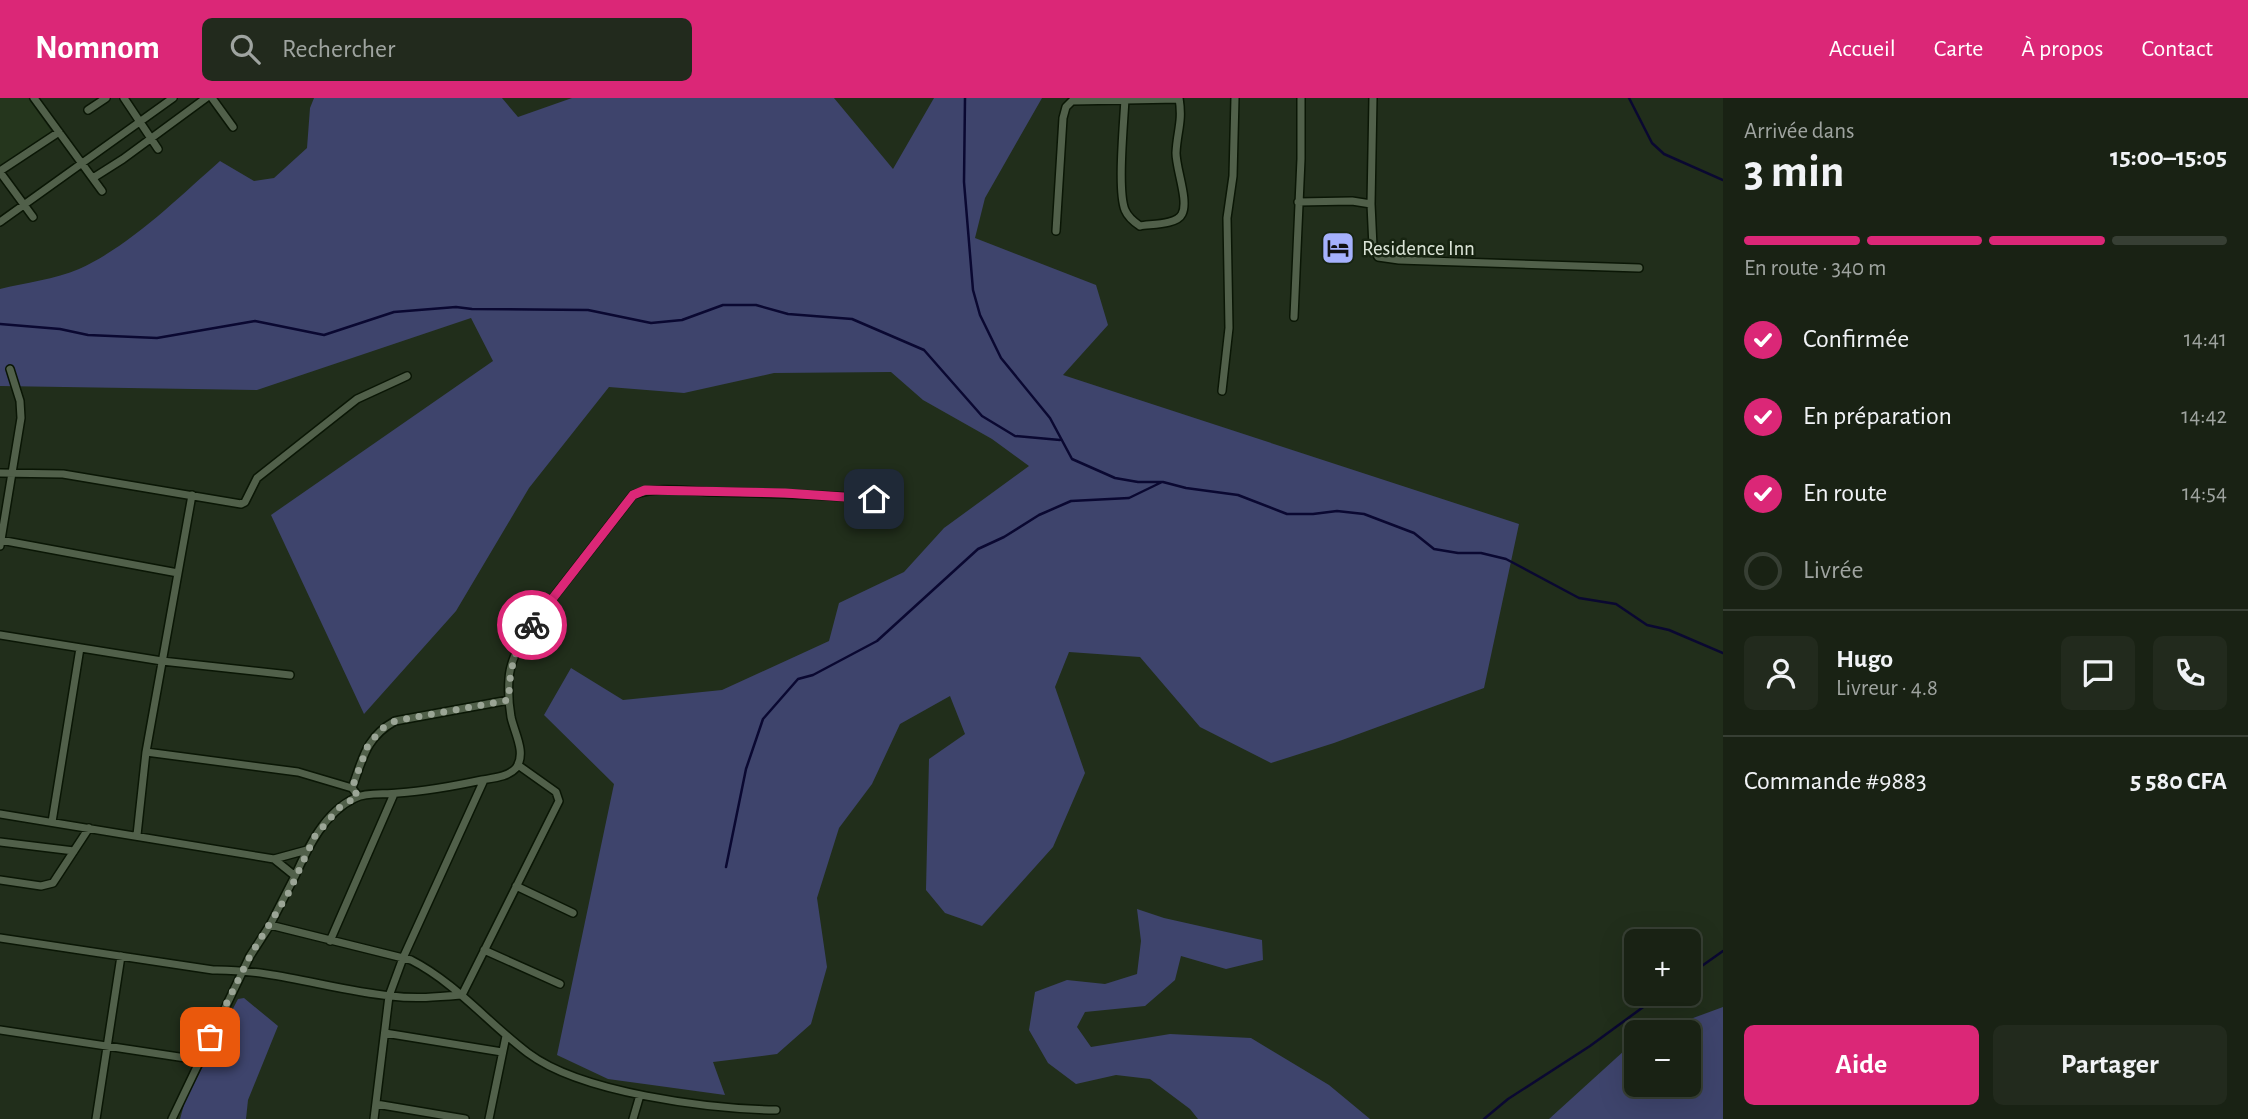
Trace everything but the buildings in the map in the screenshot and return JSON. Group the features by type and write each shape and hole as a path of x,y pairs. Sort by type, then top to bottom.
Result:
{"street":[{"path":"34,98 102,191"},
{"path":"88,110 106,98"},
{"path":"124,98 158,149"},
{"path":"0,222 173,98"},
{"path":"93,178 206,98"},
{"path":"212,98 233,127"},
{"path":"1056,231 1063,118 1066,107 1072,101 1179,98 1182,114 1176,153 1184,205 1182,214 1177,219 1140,226 1132,221 1125,209 1122,192 1125,100"},
{"path":"1222,391 1229,328 1227,218 1235,144 1235,98"},
{"path":"1294,317 1301,98"},
{"path":"1373,98 1371,204 1373,247 1378,257 1399,260 1639,268"},
{"path":"33,217 0,172 59,132"},
{"path":"1298,202 1352,201 1371,204"},
{"path":"10,369 21,410 0,542 178,573"},
{"path":"0,472 12,475 63,474 241,504 245,502 257,478 357,399 407,376"},
{"path":"172,1119 243,970 270,925 307,850 315,836 340,807 358,796 394,794 484,780 510,773 518,765 518,740 509,700 511,667 528,630 633,495 645,490 785,493 874,499"},
{"path":"137,835 146,752 192,495"},
{"path":"0,635 162,661 290,674"},
{"path":"52,822 80,648"},
{"path":"352,788 368,745 383,728 395,721 509,700"},
{"path":"146,752 298,772 352,788 358,796"},
{"path":"462,995 559,801 556,792 518,765"},
{"path":"374,1119 389,996 403,958 484,780"},
{"path":"330,941 394,794"},
{"path":"0,814 274,859 307,850"},
{"path":"0,880 48,886 53,883 89,828"},
{"path":"0,842 74,851"},
{"path":"274,859 295,876"},
{"path":"516,886 573,914"},
{"path":"270,925 403,958 432,971 531,1055 569,1076 640,1095 776,1110"},
{"path":"0,938 213,970 243,970 389,996 428,999 462,995"},
{"path":"484,950 560,984"},
{"path":"96,1119 121,956"},
{"path":"0,1030 199,1060"},
{"path":"384,1033 502,1052"},
{"path":"489,1119 506,1035"},
{"path":"634,1119 640,1095"},
{"path":"376,1104 465,1119"}],"shaded area":[{"path":"0,98 28,98 54,135 0,169"},
{"path":"314,98 502,98 518,117 572,98 834,98 893,169 934,98 1042,98 985,198 975,238 1096,285 1108,325 1063,375 1519,524 1484,688 1271,763 1200,727 1140,657 1069,652 1055,687 1085,773 1053,847 982,926 945,913 926,890 929,759 965,734 950,696 900,724 872,784 839,828 817,898 827,967 811,1024 777,1054 713,1062 725,1095 608,1079 557,1055 614,784 544,715 571,668 623,700 722,690 829,641 839,603 904,572 944,528 1029,466 992,439 923,400 891,372 774,373 684,393 609,387 529,488 456,611 364,714 271,515 493,361 471,318 257,390 0,386 0,289 79,269 117,248 220,161 254,181 274,178 307,148 310,108"},
{"path":"1137,909 1164,918 1262,940 1263,960 1226,969 1181,956 1175,980 1145,1006 1085,1012 1077,1027 1091,1047 1170,1034 1251,1038 1329,1085 1370,1119 1198,1119 1190,1109 1150,1079 1116,1075 1076,1084 1048,1063 1029,1030 1035,992 1067,980 1105,984 1137,974 1141,941"},
{"path":"244,998 278,1026 248,1100 246,1119 180,1119 185,1101 238,999"},
{"path":"1723,1007 1723,1119 1549,1119 1624,1051 1624,1097 1701,1097 1701,1020 1688,1020"}],"waterway":[{"path":"965,98 964,182 973,290 980,315 1001,358 1050,418 1072,459 1115,478 1163,482 1238,495 1287,514 1337,511 1364,514 1414,533 1434,549 1481,553 1506,559 1579,598 1616,604 1647,625 1669,630 1723,653"},
{"path":"1629,98 1652,143 1664,154 1723,180"},
{"path":"0,324 60,329 88,335 157,338 255,321 324,335 394,312 456,307 588,310 651,323 682,320 723,305 756,305 788,314 852,319 924,350 982,416 1015,436 1060,440"},
{"path":"726,867 746,769 763,719 798,679 813,675 877,641 978,549 1004,537 1039,515 1071,501 1129,498 1162,482"},
{"path":"1701,967 1723,951"},
{"path":"1484,1119 1508,1099 1590,1046 1645,1006"}],"way so far":[{"path":"210,1037 250,956 288,894 300,863 315,836 340,807 358,796 352,788 373,737 395,721 509,700 509,680 514,655 532,625"}],"place":[{"name":"Residence Inn","path":"1338,248"}],"route":[{"path":"532,625 633,495 645,490 785,493 874,499"}]}
